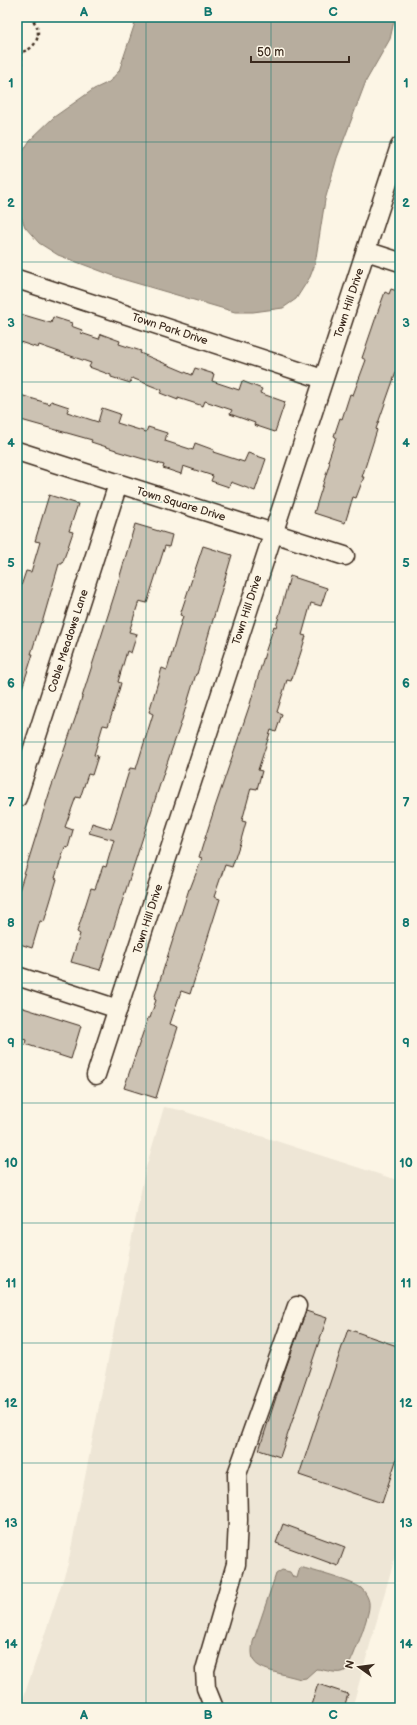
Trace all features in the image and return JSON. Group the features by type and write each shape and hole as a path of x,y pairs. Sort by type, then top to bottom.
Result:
{"street":[{"name":"Town Hill Drive","path":"96,1075 400,146"},
{"path":"366,251 400,262"},
{"name":"Town Park Drive","path":"17,279 323,379"},
{"name":"Town Square Drive","path":"17,451 345,556"},
{"name":"Coble Meadows Lane","path":"17,798 118,484"},
{"path":"17,976 118,1010"},
{"path":"204,1708 206,1688 205,1670 236,1564 238,1520 237,1474 296,1306"},
{"path":"206,1688 214,1708"}],"path":[{"path":"17,52 31,48 37,40 38,30 34,21 30,17"},
{"path":"34,21 36,17"},
{"path":"17,83 22,69 21,52"}],"shaded area":[{"path":"137,17 395,17 390,39 366,81 337,158 325,200 315,264 310,277 296,299 283,308 253,312 235,312 122,279 58,255 39,243 25,227 18,209 17,165 19,158 30,140 54,117 94,89 109,82 119,71"},
{"path":"164,1107 180,1110 400,1181 400,1539 352,1708 20,1708 68,1564 145,1171"},
{"path":"300,1567 357,1585 367,1597 369,1607 363,1630 352,1659 346,1670 343,1672 316,1669 306,1678 300,1679 268,1670 254,1661 252,1653 253,1642 276,1574 282,1570 290,1572 293,1577 297,1578"}],"building":[{"path":"391,289 400,292 400,361 376,429 377,430 362,477 364,477 356,498 353,497 345,523 314,513 330,462 328,461 336,437 334,436 340,418 342,419 350,394 353,395 366,360 362,358 385,292 389,294"},
{"path":"17,313 51,323 53,317 72,323 71,326 82,330 81,333 99,339 101,334 120,341 119,344 141,351 140,353 192,375 195,368 214,374 212,381 239,390 242,381 262,389 260,393 285,402 275,432 254,425 255,423 230,414 232,410 205,401 203,406 178,398 178,400 160,393 162,390 132,378 130,383 111,377 111,375 89,367 91,363 39,345 38,348 17,341"},
{"path":"17,394 50,404 51,401 69,407 67,412 98,422 102,408 120,414 117,423 146,432 148,427 167,433 165,441 193,450 195,443 214,450 213,452 244,462 248,453 266,459 255,491 231,482 229,487 211,481 213,476 183,466 181,474 163,468 164,465 116,451 91,442 92,440 21,420 23,414 17,412"},
{"path":"49,495 78,504 69,531 73,532 62,564 59,564 42,623 41,622 31,654 33,654 27,673 19,697 17,697 17,598 26,571 31,572 40,542 35,541"},
{"path":"135,524 172,535 169,547 165,546 147,603 139,601 129,632 137,634 131,653 127,651 118,682 121,683 108,726 103,725 94,755 98,756 92,775 88,774 80,798 76,797 65,827 73,830 68,848 65,847 55,878 57,879 44,922 40,921 32,948 17,943 17,897 115,593"},
{"path":"203,546 232,555 197,674 100,970 71,962 80,934 77,932 91,888 95,889 103,866 106,867 114,840 89,833 92,823 111,829 130,768 136,769 153,714 149,712 162,668 167,670 183,616 180,615"},
{"path":"290,576 327,588 321,606 311,603 302,635 306,636 291,681 287,680 277,712 282,714 276,732 271,730 258,770 262,771 257,789 251,788 242,821 246,822 241,840 232,867 225,865 214,897 220,899 190,994 181,991 170,1024 178,1027 156,1098 124,1088 148,1018 150,1018 156,1000 154,999 189,889 202,858 199,857 250,704 274,626 276,627"},
{"path":"17,1006 81,1026 71,1059 25,1044 26,1040 17,1037"},
{"path":"306,1311 327,1318 280,1457 259,1450"},
{"path":"348,1329 400,1347 400,1449 382,1503 299,1475"},
{"path":"283,1524 345,1547 338,1566 276,1543"},
{"path":"318,1684 348,1694 344,1708 310,1708"}]}
